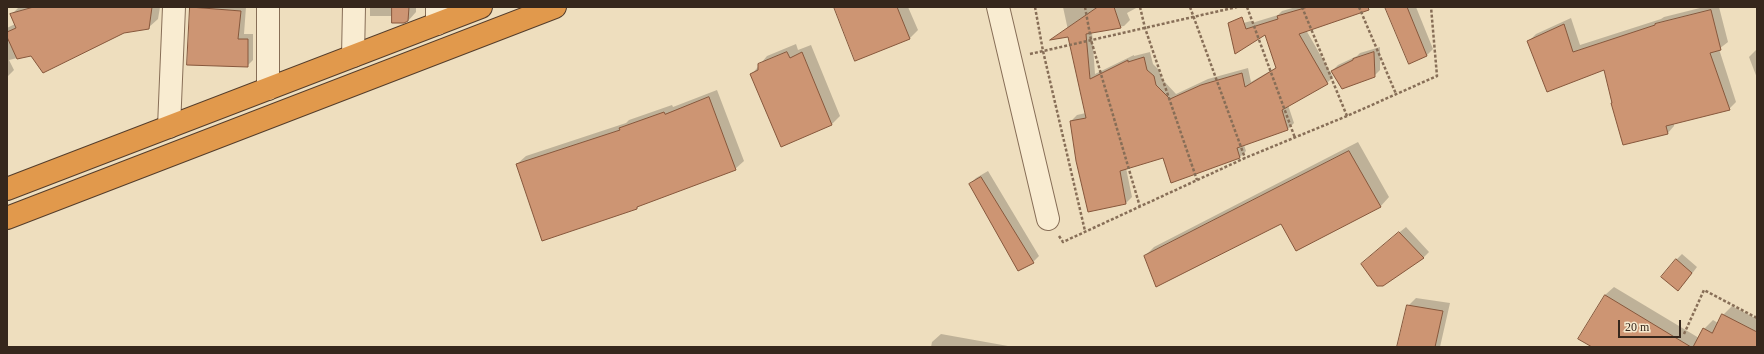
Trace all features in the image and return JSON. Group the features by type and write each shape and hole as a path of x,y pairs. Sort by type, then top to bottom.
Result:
{"highway":[{"path":"7,189 353,56 437,15 481,7"},
{"path":"7,218 555,7"}],"street":[{"path":"169,127 174,7"},
{"path":"268,7 268,89"},
{"path":"353,56 354,7"},
{"path":"998,7 1048,219"}],"path":[{"path":"1035,7 1043,51 1085,231"},
{"path":"1085,7 1091,40 1140,207"},
{"path":"1140,7 1145,28 1197,180"},
{"path":"1190,7 1245,158"},
{"path":"1010,58 1237,7"},
{"path":"1247,7 1295,138"},
{"path":"1302,7 1347,116"},
{"path":"1359,7 1396,94"},
{"path":"1048,219 1063,242 1245,158 1347,116 1437,76 1431,7"},
{"path":"1684,334 1704,290 1757,318"}],"building":[{"path":"34,7 152,7 149,29 124,33 43,73 31,56 17,59 7,37 7,32 16,28 10,14"},
{"path":"190,7 241,11 238,39 248,39 248,67 187,65"},
{"path":"392,7 409,7 408,21 404,23 392,23"},
{"path":"834,7 897,7 910,39 855,61"},
{"path":"1098,7 1114,7 1121,28 1086,34 1090,79 1128,60 1128,62 1144,57 1147,70 1154,76 1156,85 1170,99 1201,85 1242,73 1245,87 1276,68 1265,35 1235,54 1228,23 1242,17 1246,29 1278,19 1277,16 1308,7 1368,7 1369,10 1299,34 1328,84 1282,110 1288,130 1237,148 1240,158 1171,183 1163,158 1120,171 1126,204 1088,212 1076,161 1070,121 1086,118 1068,37 1050,40"},
{"path":"1385,7 1407,7 1427,56 1409,64"},
{"path":"1711,10 1721,50 1710,53 1730,110 1666,126 1668,134 1623,145 1611,103 1604,70 1547,92 1527,41 1564,24 1573,52 1655,24"},
{"path":"787,52 790,58 802,52 832,125 781,147 750,74 758,70 758,64"},
{"path":"1374,52 1375,77 1342,89 1331,71 1353,59"},
{"path":"709,97 736,170 637,207 637,209 542,241 516,164 620,130 619,128 664,112 665,114"},
{"path":"1349,151 1381,207 1296,251 1281,224 1156,287 1144,256"},
{"path":"981,177 1034,263 1018,271 969,184"},
{"path":"1399,232 1424,258 1383,286 1377,286 1361,264"},
{"path":"1676,259 1692,273 1678,291 1661,277"},
{"path":"1605,295 1691,347 1592,347 1578,339"},
{"path":"1407,305 1443,311 1435,347 1397,347"},
{"path":"1722,314 1757,332 1757,347 1693,347 1703,328 1712,333"}]}
